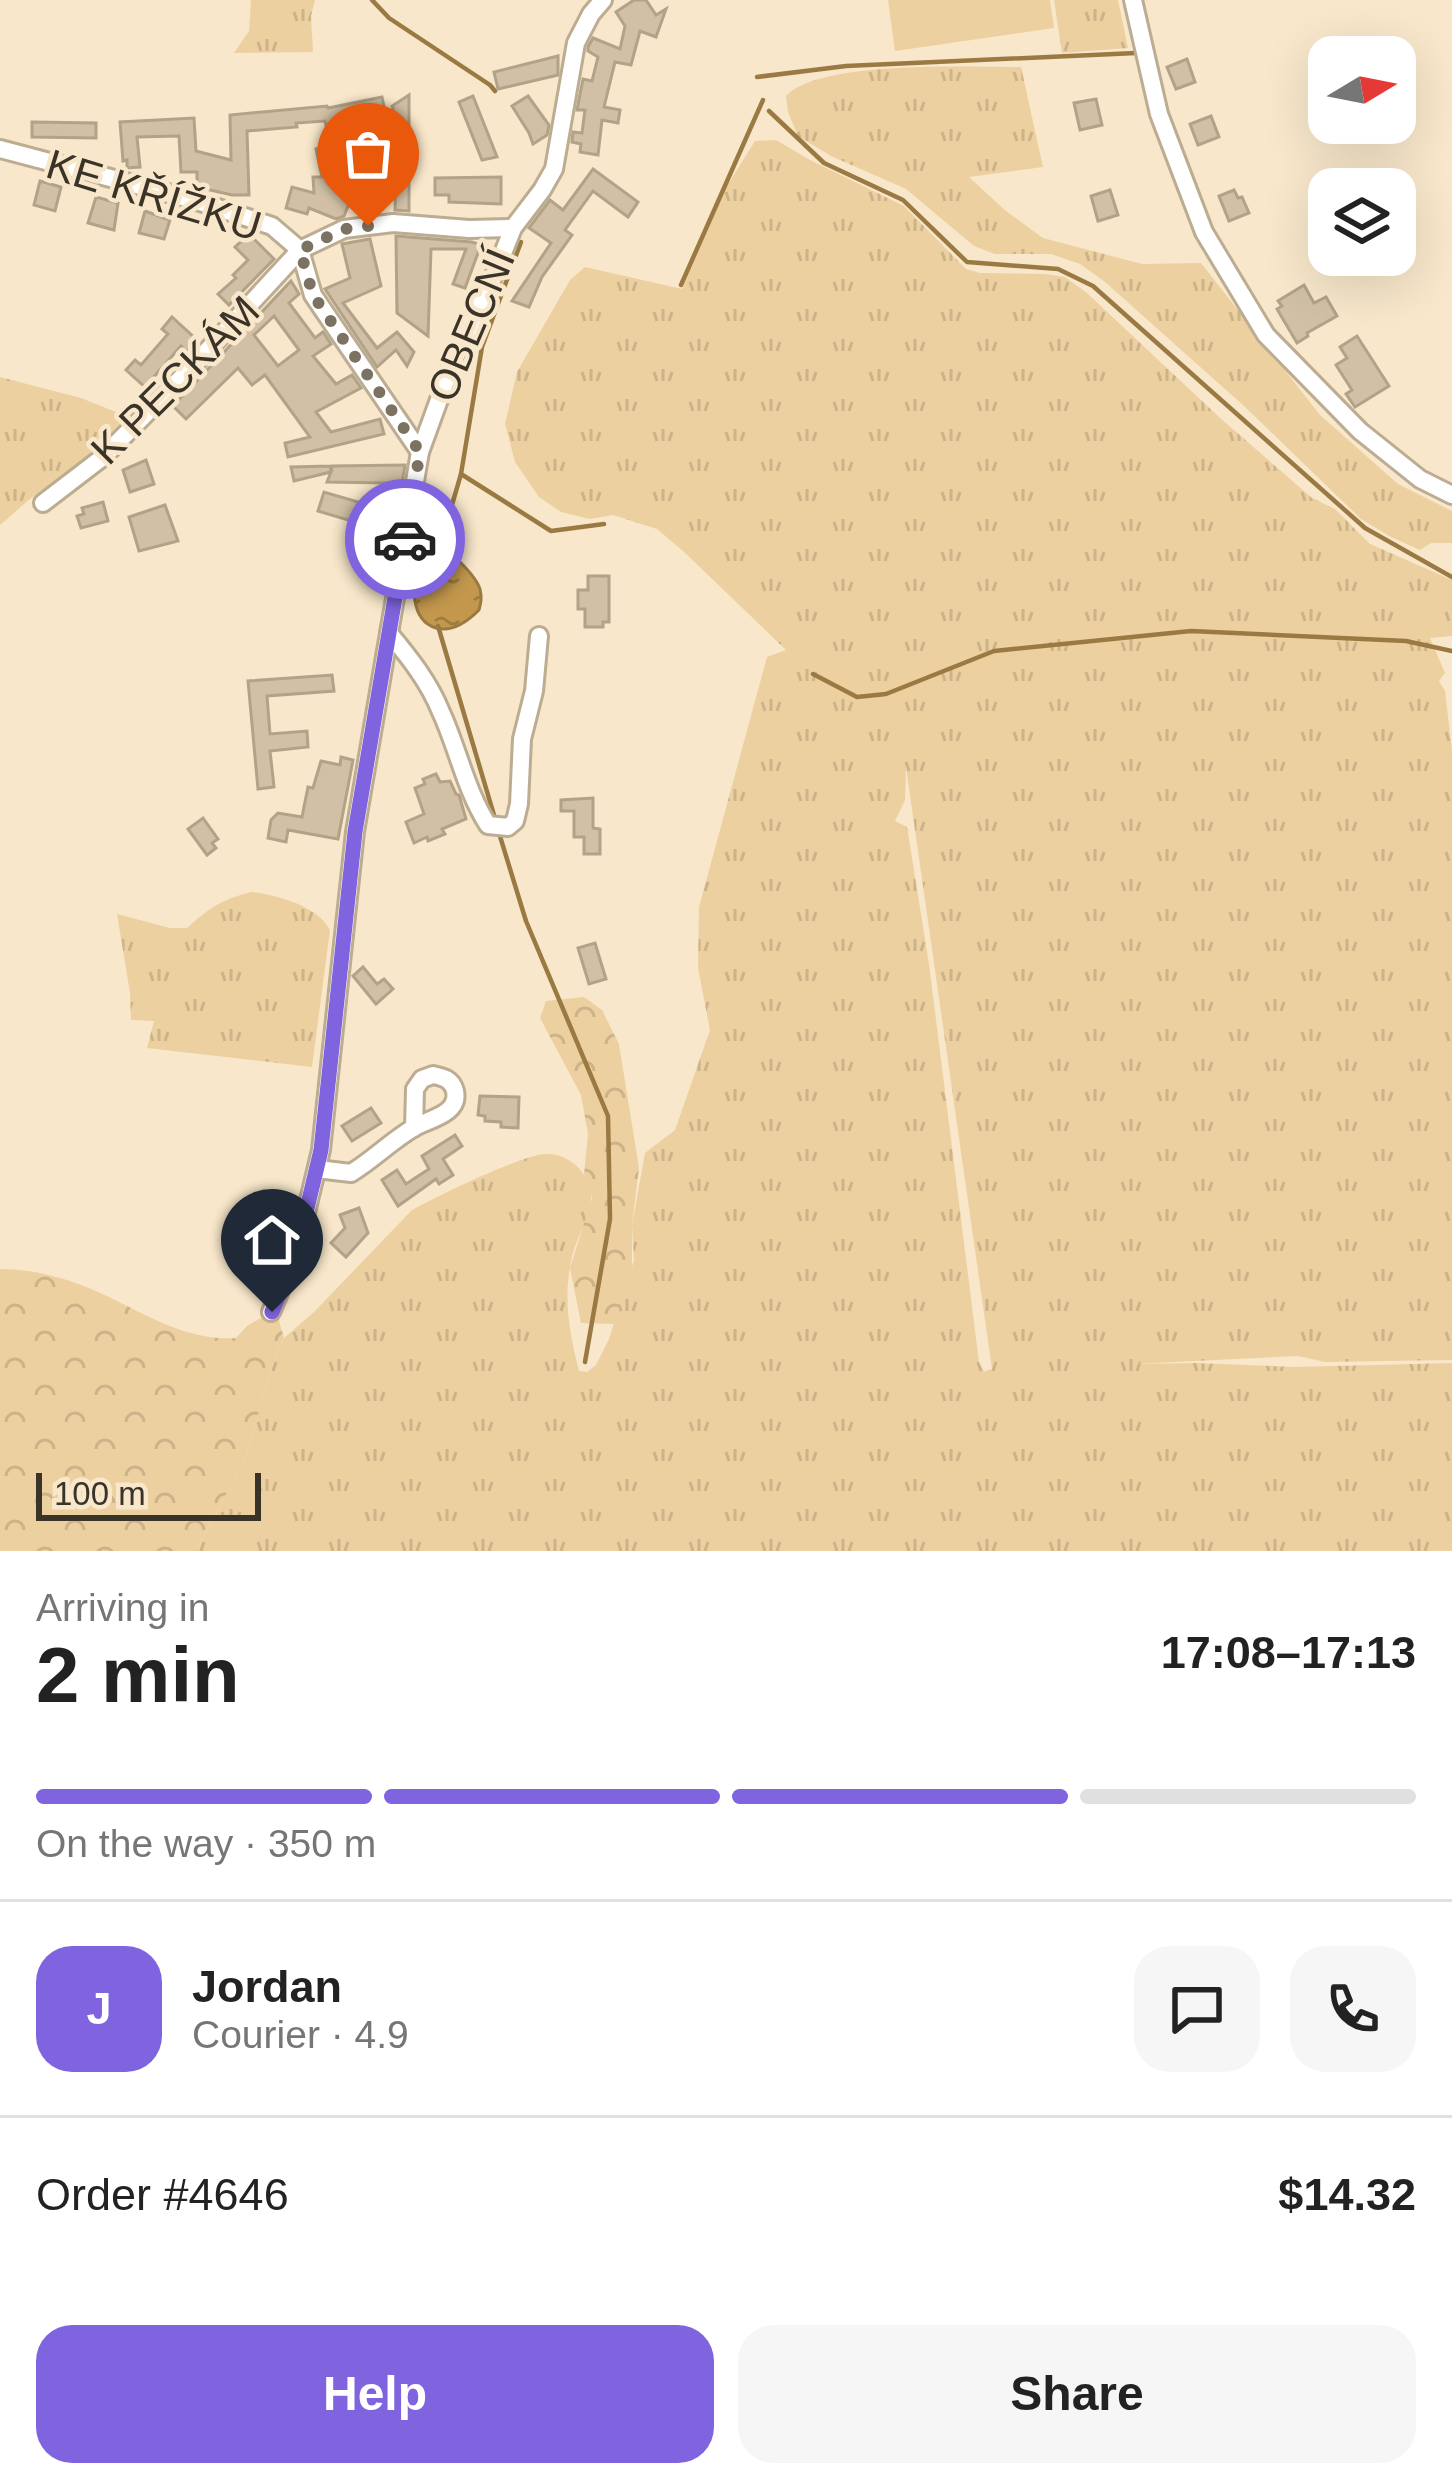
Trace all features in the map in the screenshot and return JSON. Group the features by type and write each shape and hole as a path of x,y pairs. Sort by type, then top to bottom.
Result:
{"street":[{"name":"OBECNÍ","path":"272,1312 297,1250 317,1169 355,832 420,452 452,364 513,228 554,169 576,43 604,0"},
{"path":"1132,0 1159,114 1204,232 1266,335 1360,431 1420,479 1452,495"},
{"name":"KE KŘÍŽKU","path":"0,149 194,200 272,226 300,250 344,229 392,224 513,228"},
{"path":"300,250 313,295 420,452"},
{"name":"K PECKÁM","path":"43,503 103,457 300,250"},
{"path":"389,633 416,666 440,709 478,810 488,825 497,828 515,821 519,804 522,740 534,691 539,636"},
{"path":"317,1169 351,1173 414,1127"}],"green space":[{"path":"251,0 315,0 313,52 234,53 249,31"},
{"path":"888,0 1050,0 1054,28 895,51"},
{"path":"1054,0 1118,0 1128,48 1062,53"},
{"path":"1021,67 1043,167 969,177 1043,238 1142,264 1201,263 1320,415 1398,484 1452,511 1452,543 1431,543 1420,550 1361,519 1244,406 1080,264 1051,254 995,254 974,246 906,189 798,136 788,112 786,96 803,84 829,76 897,68"},
{"path":"776,140 904,206 966,269 1065,277 1219,417 1312,498 1335,509 1370,544 1452,580 1452,636 1430,638 1445,673 1439,681 1445,691 1452,751 1452,1360 1325,1362 1298,1356 1134,1364 1452,1363 1452,1551 196,1551 245,1459 284,1338 411,1211 438,1197 535,1156 554,1154 575,1165 591,1192 588,1215 573,1253 567,1298 579,1371 587,1372 596,1365 609,1339 634,1260 632,1225 645,1153 675,1130 710,1030 698,968 699,907 767,657 786,650 657,529 613,515 590,519 561,512 539,497 515,462 505,424 517,372 570,280 585,267 682,289 727,186 755,141","holes":["906,767 992,1369 984,1372 979,1362 929,964 907,827 895,821 905,800"]},
{"path":"0,377 81,398 126,416 111,439 0,525"},
{"path":"252,892 307,908 330,930 312,1067 147,1048 154,1021 131,1020 117,914 187,928 216,905"},
{"path":"584,997 602,1010 619,1044 639,1168 632,1268 614,1324 581,1323 570,1268 592,1198 584,1174 588,1134 581,1095 540,1018 546,1001"},
{"path":"0,1269 74,1282 177,1329 215,1338 236,1338 271,1312 278,1317 284,1338 245,1459 196,1551 0,1551"}],"water":[{"path":"422,530 463,565 480,589 479,610 454,627 436,628 425,622 415,602 414,575"}],"building":[{"path":"634,0 646,0 656,15 666,9 656,37 640,31 631,65 615,62 604,107 620,110 618,123 602,120 598,155 580,152 581,144 572,142 573,132 582,133 585,110 577,110 583,79 592,81 598,57 588,47 593,38 620,49 625,26 616,12"},
{"path":"558,56 558,75 498,89 494,72"},
{"path":"1187,59 1195,82 1176,89 1167,67"},
{"path":"409,95 409,147 408,148 392,106"},
{"path":"473,96 497,157 482,160 459,102"},
{"path":"528,96 549,125 547,135 533,144 512,106"},
{"path":"382,97 385,111 366,115 378,164 358,168 344,216 336,219 309,208 307,214 286,208 292,187 314,193 313,177 322,177 316,149 331,146 325,121 247,131 249,195 197,187 197,172 181,172 179,136 137,137 140,167 127,168 127,160 123,161 120,122 194,118 196,151 231,160 230,115 328,108"},
{"path":"1096,99 1102,125 1080,130 1074,103"},
{"path":"1211,116 1219,137 1198,145 1190,124"},
{"path":"32,122 96,123 96,138 32,137"},
{"path":"593,169 638,202 628,217 593,191 565,230 572,235 542,277 529,307 512,301 551,243 529,228 550,200 563,210"},
{"path":"396,173 409,173 409,211 395,210"},
{"path":"501,177 501,204 449,202 449,195 435,195 435,178"},
{"path":"40,181 61,187 55,211 34,205"},
{"path":"1110,190 1118,215 1098,221 1091,196"},
{"path":"1234,190 1249,213 1229,221 1219,196"},
{"path":"96,197 118,203 114,230 88,223"},
{"path":"145,211 170,220 164,239 139,233"},
{"path":"249,234 274,259 229,305 218,294 248,260 235,247"},
{"path":"396,236 481,245 465,288 453,284 466,249 431,249 428,336 397,313"},
{"path":"370,239 381,286 343,303 377,348 397,332 414,352 407,366 396,350 377,367 325,289 350,278 342,244"},
{"path":"291,281 299,294 289,303 315,338 323,332 331,344 313,356 336,384 352,375 361,388 316,412 331,432 380,419 384,434 288,457 285,443 310,437 265,375 252,385 238,368 186,419 173,406","holes":["274,316 299,350 278,366 254,335"]},
{"path":"1304,285 1314,303 1326,297 1337,316 1297,343 1277,309 1282,306 1278,301"},
{"path":"172,317 197,340 187,352 181,346 145,387 126,370 135,360 141,365 168,334 162,329"},
{"path":"1357,336 1389,386 1355,407 1346,394 1352,390 1336,365 1347,358 1340,347"},
{"path":"146,460 154,484 130,492 123,470"},
{"path":"405,465 391,547 351,539 355,522 318,511 324,492 382,509 386,483 327,482 331,472 294,481 291,467 330,466 331,471 332,466"},
{"path":"103,502 108,521 81,528 77,516 84,514 82,508"},
{"path":"165,505 178,541 139,551 129,517"},
{"path":"588,576 609,576 609,622 603,622 603,627 585,627 585,609 578,609 578,590 588,590"},
{"path":"332,675 334,691 267,696 270,734 307,731 308,747 270,751 274,787 258,789 248,681"},
{"path":"341,757 353,760 338,839 288,830 286,842 268,838 271,820 278,813 302,817 308,787 313,788 321,761 340,765"},
{"path":"436,774 440,782 450,781 466,819 442,829 445,834 414,843 406,822 424,814 415,788"},
{"path":"593,798 593,828 600,829 600,854 584,854 584,837 574,837 574,811 561,811 561,800"},
{"path":"203,818 218,839 207,855 188,829"},
{"path":"595,943 606,979 589,984 578,948"},
{"path":"363,967 377,984 384,979 393,989 376,1004 353,976"},
{"path":"480,1096 519,1097 518,1128 485,1121 485,1116 478,1115"},
{"path":"371,1108 381,1123 352,1141 342,1126"},
{"path":"455,1135 462,1146 443,1159 453,1175 439,1184 436,1179 398,1206 382,1180 397,1170 406,1184 429,1169 422,1156"},
{"path":"359,1208 368,1233 346,1257 331,1243 345,1228 340,1215"}],"waterway":[{"path":"372,0 389,18 495,91"},
{"path":"757,77 846,66 1136,53"},
{"path":"681,285 763,100"},
{"path":"769,111 824,163 903,200 967,262 1058,269 1093,286 1365,528 1452,577"},
{"path":"521,242 482,347 461,474 551,531 604,524"},
{"path":"440,546 461,474"},
{"path":"438,626 496,822"},
{"path":"813,674 857,697 886,694 994,651 1191,631 1406,641 1452,651"},
{"path":"499,833 526,921 608,1116 610,1219 585,1362"}],"way so far":[{"path":"368,226 344,229 300,250 313,295 420,452 405,539"}],"route":[{"path":"272,1312 297,1250 321,1150 355,832 405,539"}]}
